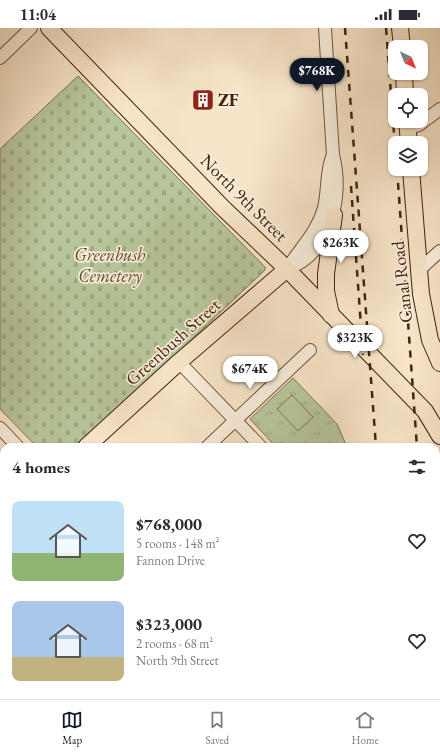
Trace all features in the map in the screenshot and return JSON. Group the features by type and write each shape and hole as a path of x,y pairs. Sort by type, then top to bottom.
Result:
{"main road":[{"name":"North 9th Street","path":"48,28 222,207 287,269 425,411 440,436"},
{"path":"400,28 401,40"},
{"name":"Canal Road","path":"412,176 419,270 425,319 430,340 440,363"},
{"path":"331,314 326,291 326,274 334,215"},
{"name":"Greenbush Street","path":"90,443 179,362 287,269"}],"street":[{"path":"0,58 31,28"},
{"path":"287,269 300,265 308,256 321,241 334,215 337,191 336,168 333,155 325,28"},
{"path":"408,131 440,111"},
{"path":"287,269 318,225 327,190 328,168 333,155"},
{"path":"419,270 440,251"},
{"path":"211,443 310,350"},
{"path":"179,362 257,443"},
{"path":"0,428 14,443"}],"green space":[{"name":"Greenbush Cemetery","path":"78,76 265,267 265,270 82,443 33,443 0,409 0,149"},
{"path":"293,378 337,424 345,443 272,443 250,419"},
{"path":"292,395 313,417 298,431 277,409"}],"railway":[{"path":"345,28 376,443"},
{"path":"386,28 394,136"},
{"path":"398,176 417,443"},
{"path":"351,186 363,355"}],"place":[{"name":"ZF","path":"203,100"}]}
